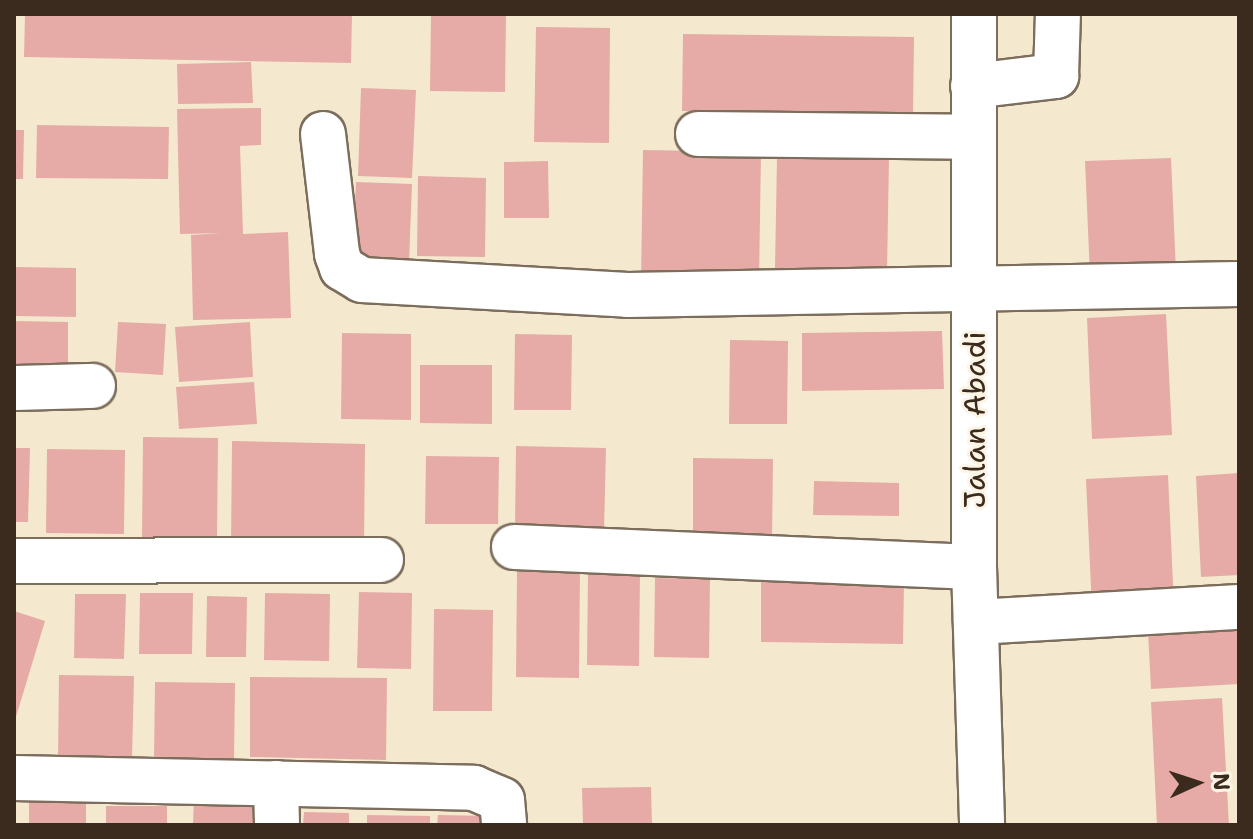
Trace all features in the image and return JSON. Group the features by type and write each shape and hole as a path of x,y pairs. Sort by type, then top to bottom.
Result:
{"street":[{"name":"Jalan Abadi","path":"974,14 974,567 982,825"},
{"path":"973,86 1056,76 1058,14"},
{"path":"323,134 337,254 342,268 362,280 628,295 1239,284"},
{"path":"698,134 972,137"},
{"path":"14,388 93,386"},
{"path":"514,547 974,567"},
{"path":"14,561 381,560"},
{"path":"976,622 1239,607"},
{"path":"14,778 276,804 474,788 502,800 504,825"}],"building":[{"path":"25,14 352,14 351,63 24,57"},
{"path":"431,14 506,14 505,92 430,91"},
{"path":"536,27 610,28 609,143 534,142"},
{"path":"683,34 914,37 913,115 682,111"},
{"path":"251,62 253,103 178,104 177,64"},
{"path":"361,88 416,90 412,178 358,176"},
{"path":"261,108 261,145 240,146 243,234 288,232 291,318 193,320 191,235 222,233 180,234 177,109"},
{"path":"37,125 169,127 168,179 36,178"},
{"path":"14,130 24,130 23,179 14,179"},
{"path":"643,150 761,152 759,283 641,281"},
{"path":"777,158 889,159 887,271 775,269"},
{"path":"1171,158 1176,272 1090,276 1085,161"},
{"path":"548,161 549,218 504,218 504,162"},
{"path":"418,176 486,178 485,257 417,256"},
{"path":"356,182 412,184 409,263 352,261"},
{"path":"14,267 76,268 76,317 14,316"},
{"path":"1166,314 1172,435 1092,439 1087,318"},
{"path":"14,321 68,322 68,375 14,374"},
{"path":"118,322 166,324 163,375 115,372"},
{"path":"250,322 253,377 179,382 175,327"},
{"path":"942,331 944,389 802,391 802,333"},
{"path":"342,333 411,334 411,420 341,419"},
{"path":"515,334 572,335 571,410 514,410"},
{"path":"730,340 788,341 787,424 729,424"},
{"path":"420,365 492,365 492,424 420,423"},
{"path":"254,382 257,424 179,429 176,387"},
{"path":"143,437 218,438 217,539 142,538"},
{"path":"232,441 365,444 364,548 231,545"},
{"path":"516,446 606,448 604,531 515,529"},
{"path":"14,448 30,448 28,522 14,522"},
{"path":"47,449 125,450 124,534 46,533"},
{"path":"426,456 499,457 498,524 425,524"},
{"path":"693,458 773,459 772,542 693,541"},
{"path":"1239,473 1239,575 1201,577 1196,476"},
{"path":"1168,475 1174,605 1092,609 1086,479"},
{"path":"814,481 899,483 899,516 813,515"},
{"path":"517,570 580,571 579,678 516,677"},
{"path":"588,571 640,572 639,666 587,665"},
{"path":"655,578 710,579 709,658 654,657"},
{"path":"761,580 904,582 903,644 761,642"},
{"path":"359,592 412,593 411,669 357,668"},
{"path":"140,593 193,593 192,654 139,654"},
{"path":"265,593 330,594 329,661 264,660"},
{"path":"75,594 126,594 124,659 74,658"},
{"path":"207,596 247,597 246,657 206,657"},
{"path":"434,609 493,610 492,711 433,711"},
{"path":"14,611 45,621 15,720 14,720"},
{"path":"1239,628 1239,684 1151,689 1148,632"},
{"path":"59,675 134,676 132,759 58,759"},
{"path":"250,677 387,678 386,760 250,757"},
{"path":"155,682 235,683 234,761 154,760"},
{"path":"1222,698 1229,825 1157,825 1151,702"},
{"path":"651,787 652,825 583,825 582,788"},
{"path":"29,794 86,795 86,825 29,825"},
{"path":"194,795 267,796 267,825 193,825"},
{"path":"106,806 167,806 167,825 106,825"},
{"path":"304,812 349,813 349,825 303,825"},
{"path":"367,815 430,816 430,825 367,825"},
{"path":"438,815 489,816 489,825 437,825"}]}
